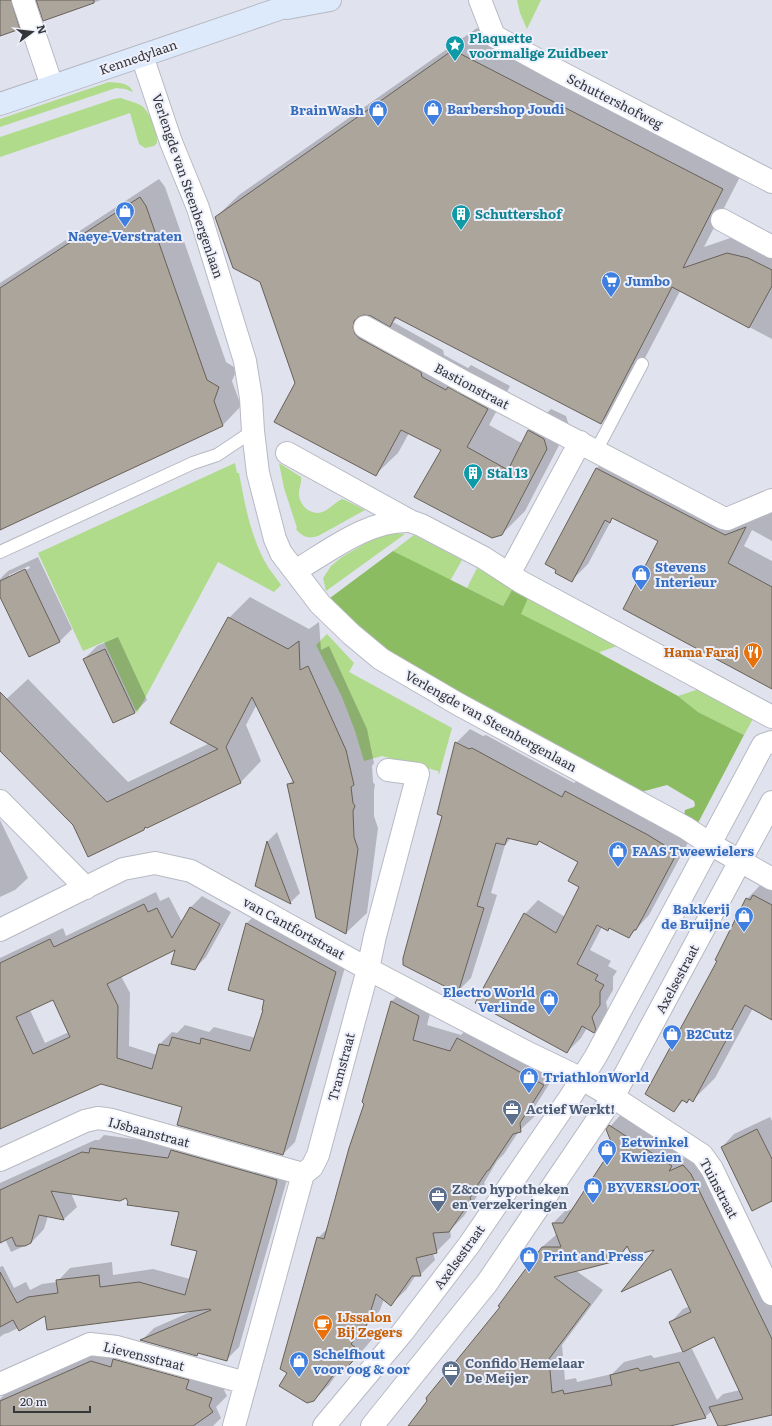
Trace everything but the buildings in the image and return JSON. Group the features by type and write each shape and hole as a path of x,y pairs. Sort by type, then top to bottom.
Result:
{"main road":[{"name":"Kennedylaan","path":"0,104 276,10 300,0"},
{"name":"Kennedylaan","path":"276,10 330,0"}],"street":[{"path":"23,0 52,86"},
{"name":"Schuttershofweg","path":"480,0 494,36 558,71 772,182"},
{"name":"Verlengde van Steenbergenlaan","path":"142,56 171,142 198,208 245,360 251,398 258,473 275,539 281,553 320,604 351,634 381,659 458,704 686,828 710,844"},
{"path":"722,220 772,247"},
{"name":"Bastionstraat","path":"365,327 466,383 723,518 727,519 772,500"},
{"path":"509,574 588,446"},
{"path":"287,453 410,521"},
{"path":"295,571 377,525 399,520 421,524 484,558 521,582 772,717"},
{"name":"Axelsestraat","path":"324,1426 402,1333 469,1245 582,1079 763,745 772,742"},
{"name":"Tramstraat","path":"246,1382 303,1174 312,1167 318,1155 418,774 388,770"},
{"path":"0,801 86,888"},
{"name":"Axelsestraat","path":"372,1426 487,1283 614,1097 772,802"},
{"path":"710,844 772,879"},
{"name":"van Cantfortstraat","path":"0,930 123,869 155,863 191,871 368,969 582,1079"},
{"path":"582,1079 614,1097"},
{"name":"Tuinstraat","path":"614,1097 702,1155 712,1169 772,1294"},
{"name":"IJsbaanstraat","path":"0,1160 86,1121 98,1118 303,1174"},
{"name":"Lievensstraat","path":"0,1384 90,1344 117,1347 246,1382"},
{"path":"234,1426 246,1382"}],"lane":[{"path":"588,446 642,364"},
{"path":"0,552 193,463 216,455 253,431"}],"green space":[{"path":"517,0 541,0 527,29 520,13"},
{"path":"109,82 129,86 133,92 116,88 0,127 0,119"},
{"path":"121,98 142,106 148,113 153,123 157,139 157,143 154,146 145,148 139,144 130,113 0,157 0,137"},
{"path":"235,463 237,473 239,473 249,522 257,545 268,567 281,585 274,592 218,562 137,713 104,642 83,651 38,553"},
{"path":"279,463 301,477 299,496 302,504 308,510 318,513 322,512 342,499 365,510 318,536 303,536 296,529 297,528 284,488"},
{"path":"395,533 405,534 326,591 323,578 331,566 342,557 380,535"},
{"path":"414,535 462,560 450,581 393,551"},
{"path":"393,551 503,606 513,588 529,596 521,614 601,654 678,696 698,712 744,735 698,823 684,816 685,810 694,807 694,801 667,785 641,792 473,701 379,646 355,625 330,598"},
{"path":"477,568 513,588 503,606 467,588"},
{"path":"529,596 617,646 600,652 601,654 520,614"},
{"path":"327,634 354,663 349,672 452,728 439,775 438,771 382,756 364,761 355,731 342,697 316,645"},
{"path":"702,688 754,717 744,735 698,712 678,696"}],"place":[{"name":"Plaquette voormalige Zuidbeer","path":"455,62"},
{"name":"Barbershop Joudi","path":"433,126"},
{"name":"BrainWash","path":"378,127"},
{"name":"Naeye-Verstraten","path":"125,228"},
{"name":"Schuttershof","path":"461,231"},
{"name":"Jumbo","path":"611,298"},
{"name":"Stal 13","path":"473,490"},
{"name":"Stevens Interieur","path":"641,591"},
{"name":"Hama Faraj","path":"753,669"},
{"name":"FAAS Tweewielers","path":"618,868"},
{"name":"Bakkerij de Bruijne","path":"744,933"},
{"name":"Electro World Verlinde","path":"549,1016"},
{"name":"B2Cutz","path":"672,1051"},
{"name":"TriathlonWorld","path":"529,1094"},
{"name":"Actief Werkt!","path":"512,1126"},
{"name":"Eetwinkel Kwiezien","path":"607,1166"},
{"name":"BYVERSLOOT","path":"593,1204"},
{"name":"Z&co hypotheken en verzekeringen","path":"438,1213"},
{"name":"Print and Press","path":"529,1273"},
{"name":"IJssalon Bij Zegers","path":"323,1341"},
{"name":"Schelfhout voor oog & oor","path":"299,1378"},
{"name":"Confido Hemelaar De Meijer","path":"451,1387"}]}
